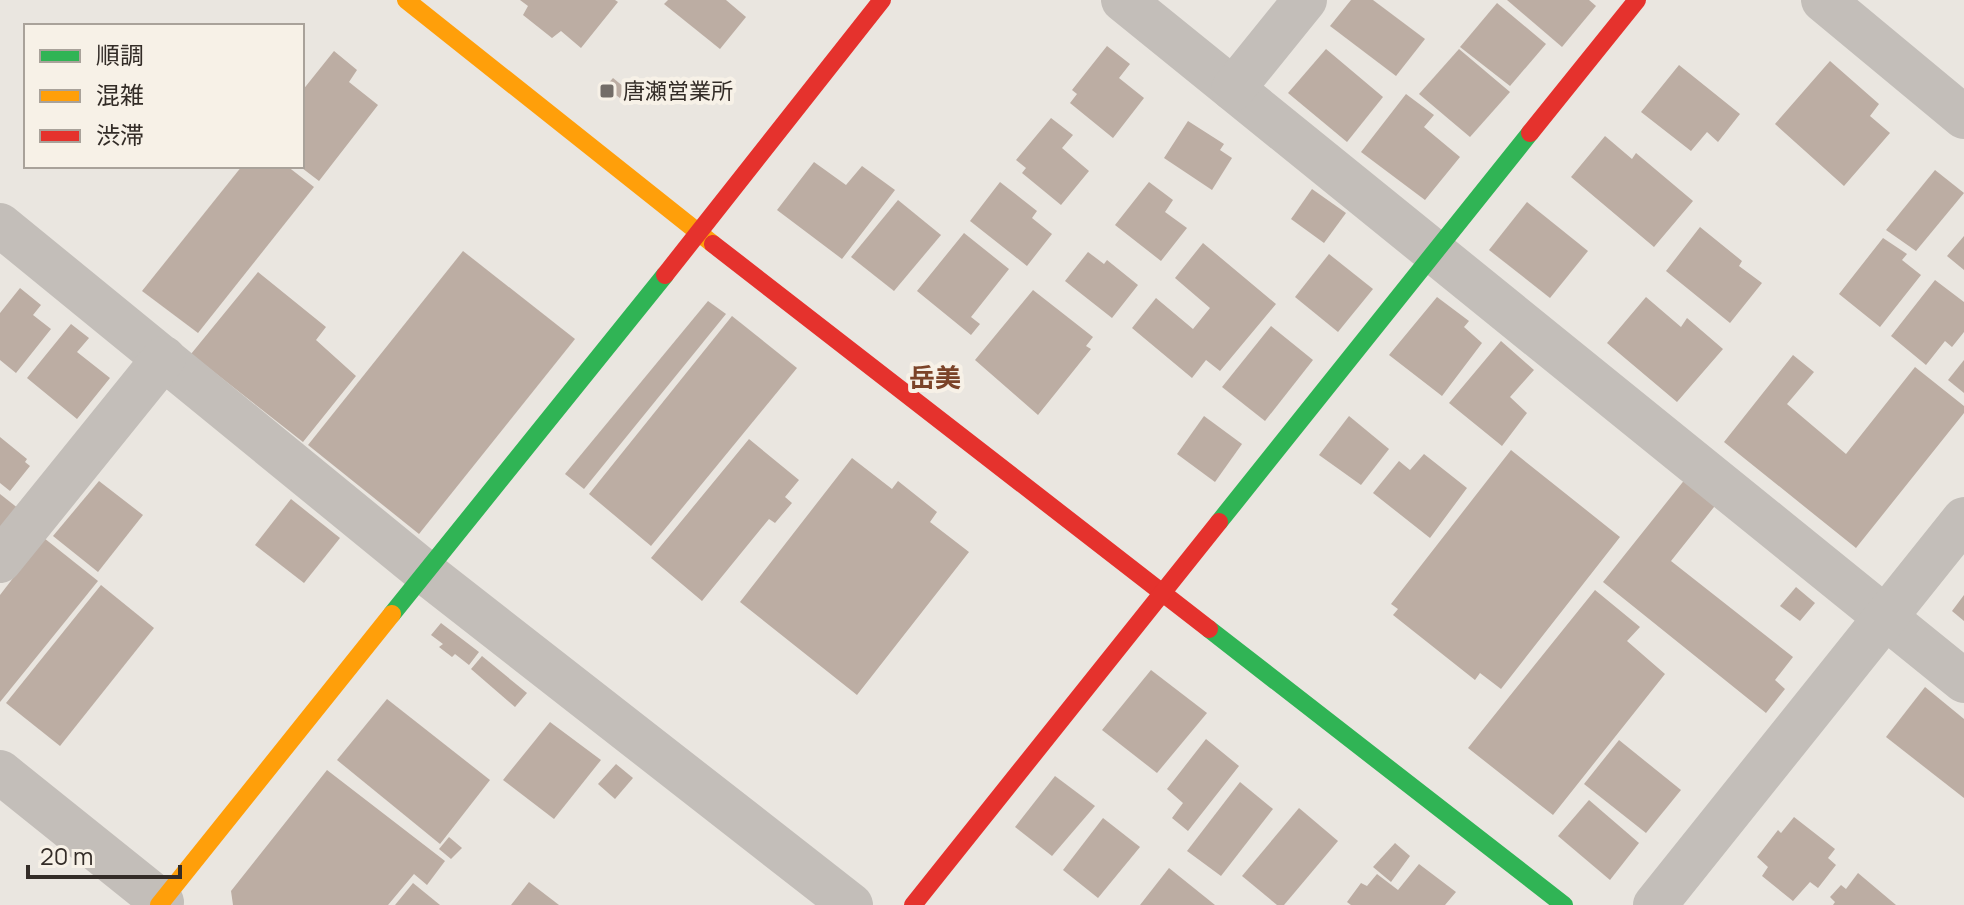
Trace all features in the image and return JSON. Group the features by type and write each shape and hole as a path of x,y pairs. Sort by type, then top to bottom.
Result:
{"street":[{"path":"406,0 699,233 1564,905"},
{"path":"0,772 162,904 882,0"},
{"path":"1123,0 1964,681"},
{"path":"1233,89 1305,0"},
{"path":"913,905 1637,0"},
{"path":"1823,0 1964,117"},
{"path":"0,225 426,573 851,905"},
{"path":"0,561 164,358"},
{"path":"1655,905 1964,519"}],"building":[{"path":"520,0 618,2 581,48 561,31 552,38 523,15 528,6"},
{"path":"668,0 726,0 746,17 720,49 664,4"},
{"path":"1351,0 1373,0 1425,39 1396,76 1330,26"},
{"path":"1507,0 1589,0 1596,6 1562,47"},
{"path":"1497,3 1546,44 1510,86 1460,47"},
{"path":"1107,46 1130,64 1119,78 1144,98 1113,138 1070,103 1077,94 1072,90"},
{"path":"1326,49 1383,97 1347,142 1288,93"},
{"path":"1459,49 1510,92 1470,137 1419,94"},
{"path":"334,51 357,70 349,82 378,105 319,181 302,168 304,88"},
{"path":"1830,61 1879,104 1870,116 1890,133 1844,186 1775,124"},
{"path":"1679,65 1740,114 1718,142 1707,132 1691,151 1641,112"},
{"path":"613,78 635,96 628,104 605,87"},
{"path":"1406,94 1434,115 1424,127 1460,157 1425,200 1361,152"},
{"path":"1051,118 1073,135 1062,148 1089,171 1061,205 1022,173 1026,168 1016,160"},
{"path":"1188,121 1224,144 1220,150 1232,158 1212,190 1164,158"},
{"path":"1605,136 1632,159 1636,153 1693,201 1654,247 1571,177"},
{"path":"814,162 846,185 862,166 895,190 842,259 777,210"},
{"path":"240,168 290,168 314,187 198,333 142,291"},
{"path":"1935,170 1964,193 1916,251 1886,230"},
{"path":"1000,182 1037,211 1032,218 1052,234 1027,266 970,221"},
{"path":"1149,182 1173,200 1165,212 1187,228 1161,261 1115,225"},
{"path":"1312,189 1346,213 1324,243 1291,219"},
{"path":"898,200 941,235 894,291 851,257"},
{"path":"1527,202 1588,251 1550,298 1489,250"},
{"path":"1700,227 1742,261 1739,266 1762,283 1730,323 1666,271"},
{"path":"964,233 1009,269 971,317 980,324 971,335 917,291"},
{"path":"1964,236 1964,270 1947,256"},
{"path":"1883,238 1907,254 1902,260 1921,275 1880,327 1839,294"},
{"path":"1203,243 1276,304 1220,371 1206,360 1192,378 1132,328 1156,298 1193,329 1210,308 1175,278"},
{"path":"463,251 575,339 419,534 308,445"},
{"path":"1088,252 1104,264 1107,260 1138,285 1112,318 1065,281"},
{"path":"1329,254 1373,289 1338,332 1295,297"},
{"path":"258,272 326,327 316,340 356,376 303,442 191,354"},
{"path":"1935,280 1964,302 1964,332 1952,347 1945,341 1926,365 1891,336"},
{"path":"20,288 41,305 33,315 51,329 16,373 0,360 0,313"},
{"path":"1033,290 1093,337 1086,346 1091,349 1038,415 975,360"},
{"path":"1437,297 1469,321 1464,327 1482,343 1442,396 1389,355"},
{"path":"1646,297 1681,327 1687,318 1723,349 1677,402 1607,343"},
{"path":"708,301 726,314 584,489 565,474"},
{"path":"732,316 797,368 651,546 589,494"},
{"path":"71,324 89,338 77,352 110,378 77,419 27,378"},
{"path":"1271,326 1313,360 1265,421 1222,387"},
{"path":"1501,341 1534,370 1510,397 1527,413 1502,446 1449,403"},
{"path":"1793,355 1814,372 1787,404 1846,454 1915,367 1964,406 1964,413 1856,548 1724,442"},
{"path":"1964,360 1964,393 1948,380"},
{"path":"1204,416 1242,444 1215,482 1177,454"},
{"path":"1349,416 1389,449 1361,485 1319,455"},
{"path":"0,437 27,459 25,462 30,466 10,491 0,483"},
{"path":"749,439 799,480 785,497 792,503 775,523 769,519 702,601 651,558"},
{"path":"1511,450 1620,537 1501,689 1480,673 1475,680 1393,615 1398,609 1391,604"},
{"path":"1424,454 1467,488 1430,538 1373,493 1399,461 1410,470"},
{"path":"852,458 892,489 898,481 937,512 930,522 969,552 857,695 740,602"},
{"path":"1686,478 1718,502 1671,561 1793,657 1775,680 1785,689 1766,713 1603,582"},
{"path":"99,481 143,515 98,572 53,536"},
{"path":"0,494 19,509 0,532"},
{"path":"291,499 340,538 304,583 255,545"},
{"path":"44,538 98,581 0,702 0,595"},
{"path":"101,585 154,628 60,746 6,703"},
{"path":"1796,587 1815,603 1800,621 1780,606"},
{"path":"1595,590 1640,627 1627,641 1665,674 1553,815 1468,748"},
{"path":"1964,595 1964,621 1952,611"},
{"path":"441,623 479,652 469,665 439,647 443,644 431,635"},
{"path":"482,656 527,693 515,707 471,669"},
{"path":"1151,670 1207,713 1157,773 1102,730"},
{"path":"1925,687 1964,719 1964,798 1886,737"},
{"path":"387,699 490,780 440,844 337,760"},
{"path":"550,722 601,760 554,819 503,780"},
{"path":"1206,739 1239,766 1188,831 1172,818 1183,803 1167,789"},
{"path":"1619,740 1681,790 1646,833 1584,784"},
{"path":"616,764 633,778 615,799 598,784"},
{"path":"327,770 445,861 427,885 414,874 388,905 233,905 231,891"},
{"path":"1055,776 1095,806 1052,856 1015,827"},
{"path":"1240,782 1273,809 1221,876 1187,851"},
{"path":"1589,800 1639,843 1610,880 1558,836"},
{"path":"1299,808 1338,841 1284,905 1277,905 1242,876"},
{"path":"1794,817 1835,849 1828,858 1836,865 1818,888 1810,882 1793,901 1762,876 1768,867 1757,857 1778,830 1781,833"},
{"path":"1103,818 1140,847 1098,898 1063,870"},
{"path":"449,837 462,848 451,859 439,849"},
{"path":"1395,843 1410,856 1391,882 1373,867"},
{"path":"1419,864 1456,892 1445,905 1351,905 1347,902 1361,883 1367,886 1377,874 1398,890"},
{"path":"1169,868 1215,905 1140,905"},
{"path":"1858,873 1896,905 1833,905 1835,902 1830,897 1841,885 1846,889"},
{"path":"529,882 559,905 511,905"},
{"path":"413,883 440,905 395,905"}],"traffic: fast":[{"path":"1219,522 1530,133"},
{"path":"392,614 665,275"},
{"path":"1209,629 1564,905"}],"traffic: slow":[{"path":"406,0 713,244"},
{"path":"159,905 392,614"}],"traffic: jam":[{"path":"665,275 882,0"},
{"path":"1530,133 1637,0"},
{"path":"713,244 1209,629"},
{"path":"913,905 1219,522"}],"place":[{"name":"唐瀬営業所","path":"607,91"}],"district":[{"name":"岳美","path":"935,377"}]}
